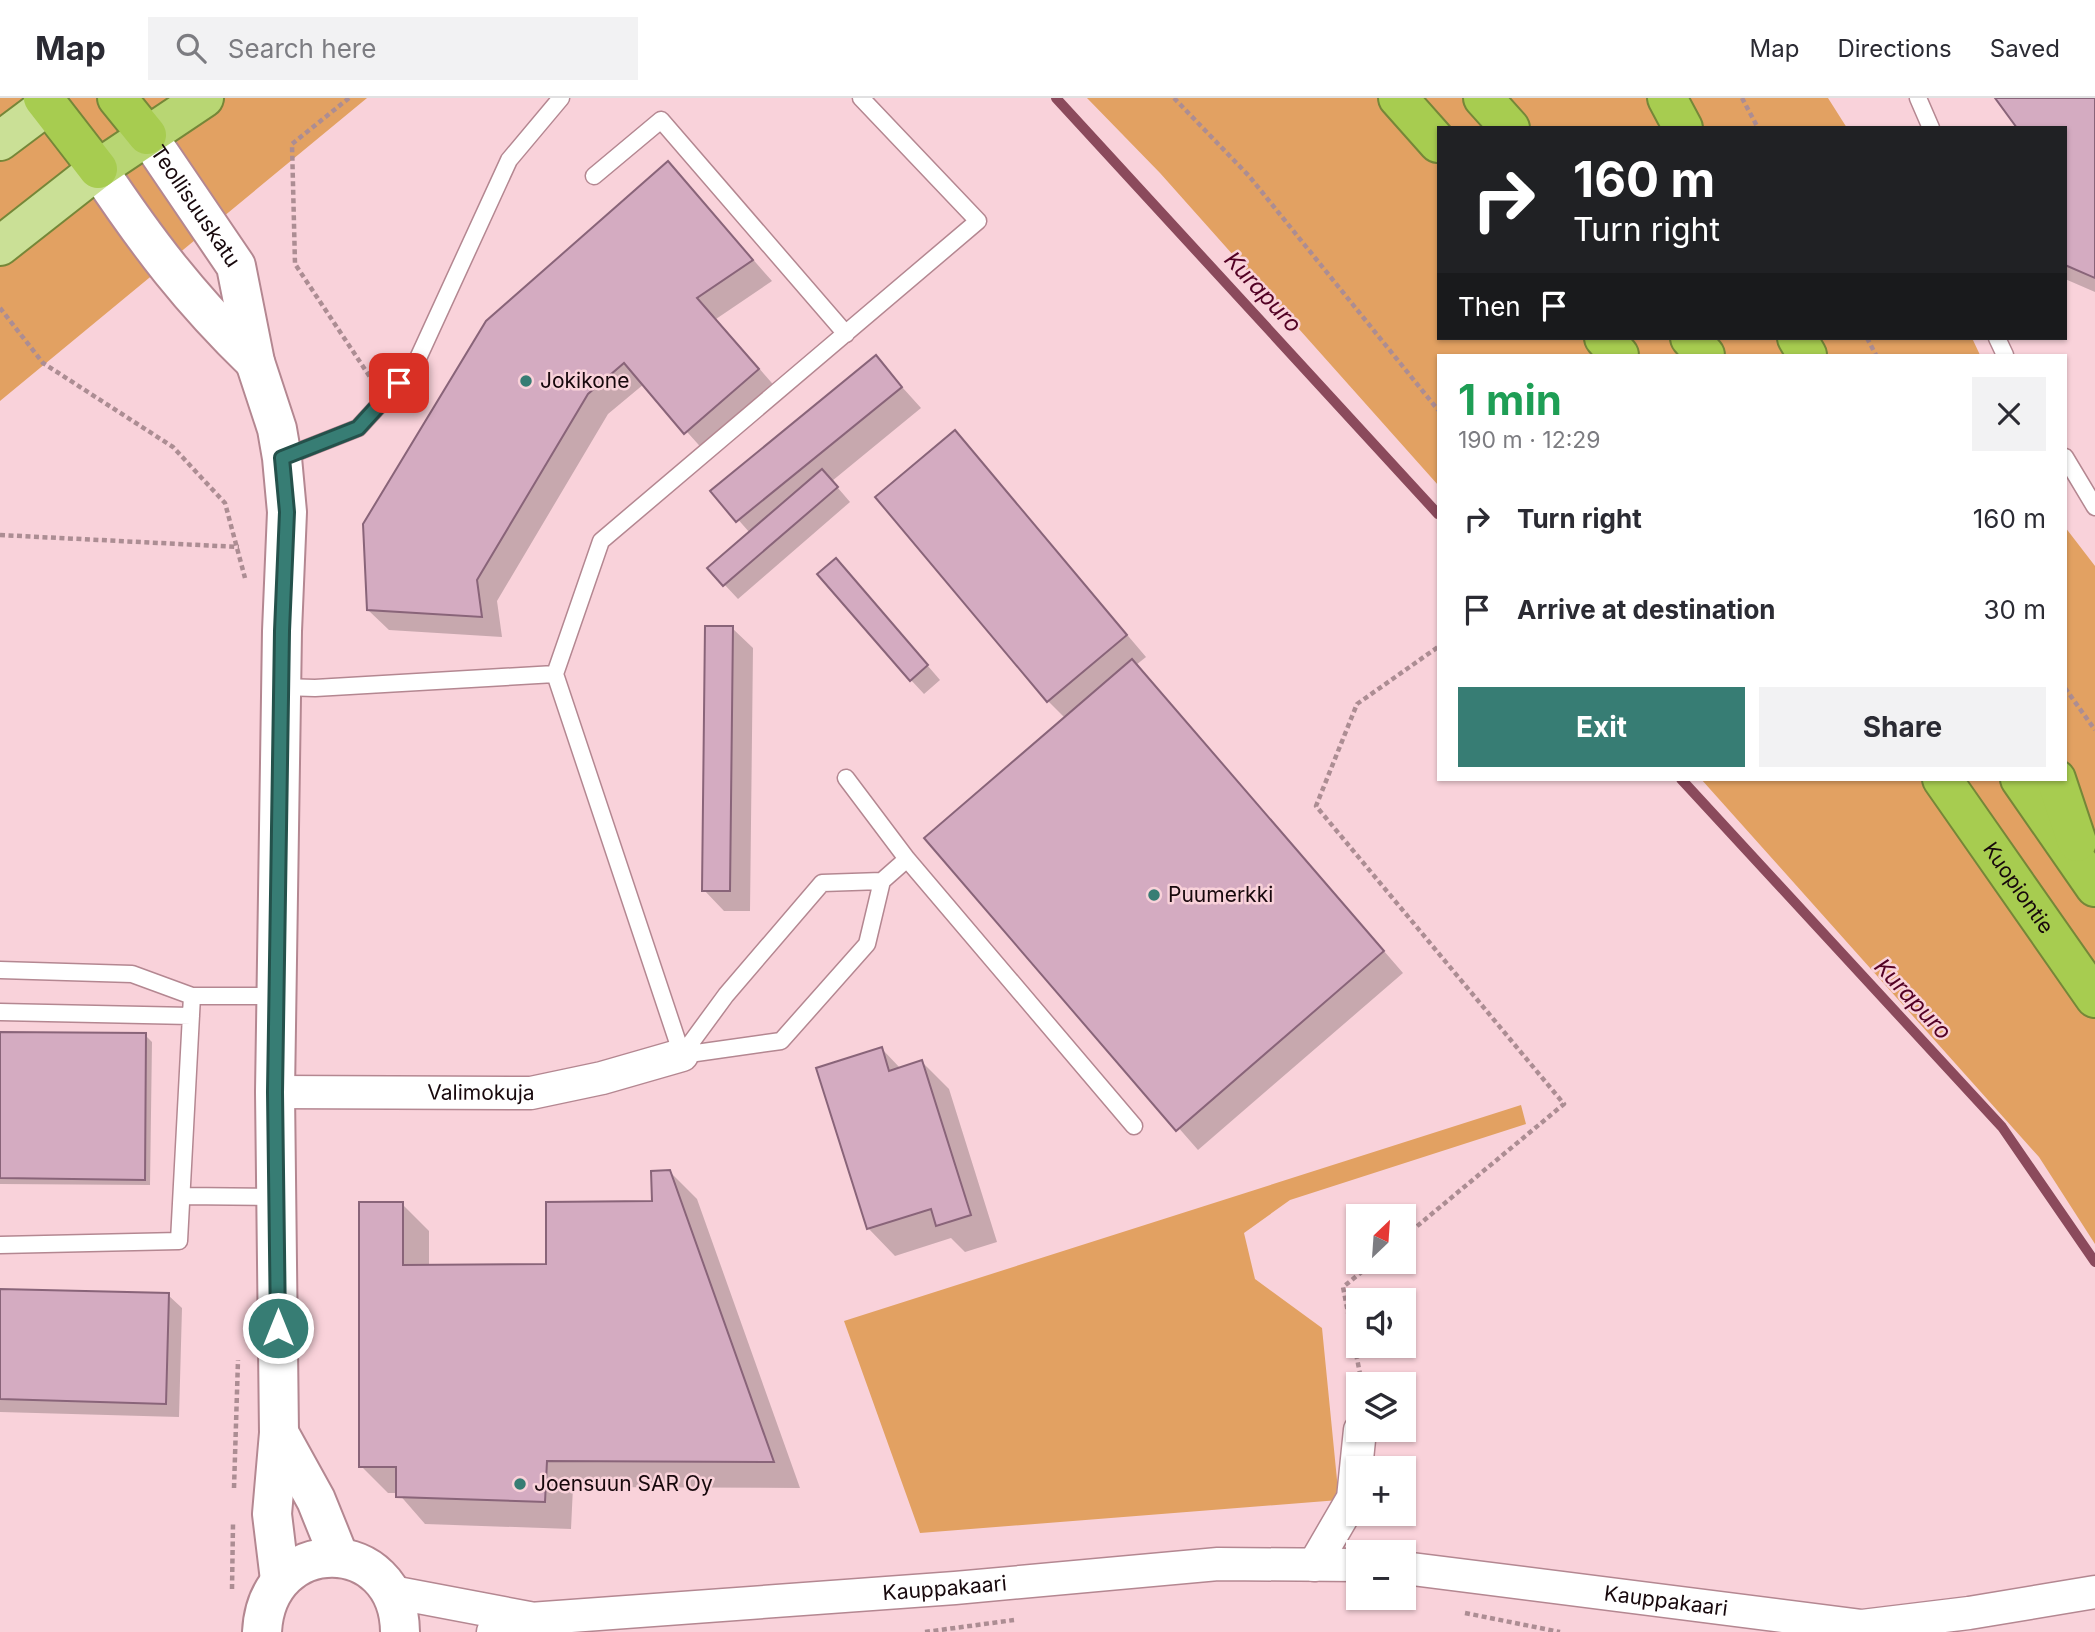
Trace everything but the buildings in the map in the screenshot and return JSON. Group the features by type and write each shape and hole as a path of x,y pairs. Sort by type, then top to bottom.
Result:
{"highway":[{"path":"117,98 147,135"},
{"path":"49,100 98,169 204,98"},
{"path":"1398,98 1437,142"},
{"path":"1483,98 1508,126"},
{"path":"1667,98 1682,126"},
{"path":"1606,340 1618,354"},
{"path":"1692,340 1703,354"},
{"name":"Kuopiontie","path":"1943,781 2095,998"},
{"path":"2021,781 2092,882"},
{"path":"2057,781 2092,882"}],"main road":[{"path":"0,141 49,100"},
{"path":"0,246 98,169"}],"street":[{"name":"Teollisuuskatu","path":"147,135 236,266 255,362 277,429 287,512 281,687 275,1092 279,1433 272,1514 280,1580"},
{"name":"Teollisuuskatu","path":"98,169 153,252 202,311 255,362"},
{"name":"Valimokuja","path":"275,1092 531,1093 602,1079 682,1055"},
{"name":"Teollisuuskatu","path":"279,1433 316,1500 339,1557"},
{"path":"1314,1564 1353,1498 1359,1442"},
{"path":"262,1632 263,1614 269,1595 280,1580 307,1562 339,1557 360,1563 378,1575 392,1592 400,1614 400,1632"},
{"name":"Kauppakaari","path":"493,1632 530,1619 1218,1564 1346,1565"},
{"name":"Kauppakaari","path":"1416,1570 1862,1626 1969,1613 2095,1592"},
{"name":"Kauppakaari","path":"392,1592 530,1619"}],"lane":[{"path":"282,458 358,428 414,367 509,160 561,98"},
{"path":"682,1055 555,674 601,541 978,221 861,98"},
{"path":"1918,98 1930,126"},
{"path":"594,176 661,120 846,334"},
{"path":"2067,460 2095,507"},
{"path":"281,687 315,688 555,674"},
{"path":"846,778 907,859 1134,1126"},
{"path":"682,1055 781,1041 867,944 882,881 907,859"},
{"path":"682,1055 726,995 822,883 882,881"},
{"path":"0,970 132,974 192,996 276,996"},
{"path":"0,1245 178,1241 192,996"},
{"path":"0,1012 191,1016"},
{"path":"182,1196 278,1197"}],"path":[{"path":"349,98 292,144 295,264 384,399"},
{"path":"1174,98 1249,176 1437,409"},
{"path":"1742,98 1757,126"},
{"path":"0,308 44,363 173,447"},
{"path":"0,535 239,547"},
{"path":"1416,1227 1564,1104 1316,806 1357,704 1437,648"},
{"path":"2067,691 2095,730"},
{"path":"1359,1274 1343,1287 1360,1372"},
{"path":"1457,1611 1560,1632"},
{"path":"925,1632 1017,1619"}],"shaded area":[{"path":"0,98 367,98 0,401"},
{"path":"1087,98 1828,98 1846,126 1437,126 1437,340 1973,340 1980,354 1437,354 1437,484 1160,173"},
{"path":"2067,530 2095,566 2095,1244 2039,1157 1703,781 2067,781"},
{"path":"1521,1105 1526,1124 1290,1200 1244,1233 1255,1279 1322,1328 1339,1500 920,1533 844,1321"}],"waterway":[{"name":"Kurapuro","path":"1056,98 1437,513"},
{"name":"Kurapuro","path":"1683,781 2002,1127 2095,1262"}],"place":[{"name":"Jokikone","path":"526,381"},
{"name":"Puumerkki","path":"1154,895"},
{"name":"Joensuun SAR Oy","path":"520,1484"}],"route":[{"path":"278,1328 275,1092 282,631 287,512 282,458 358,428 399,383"}]}
